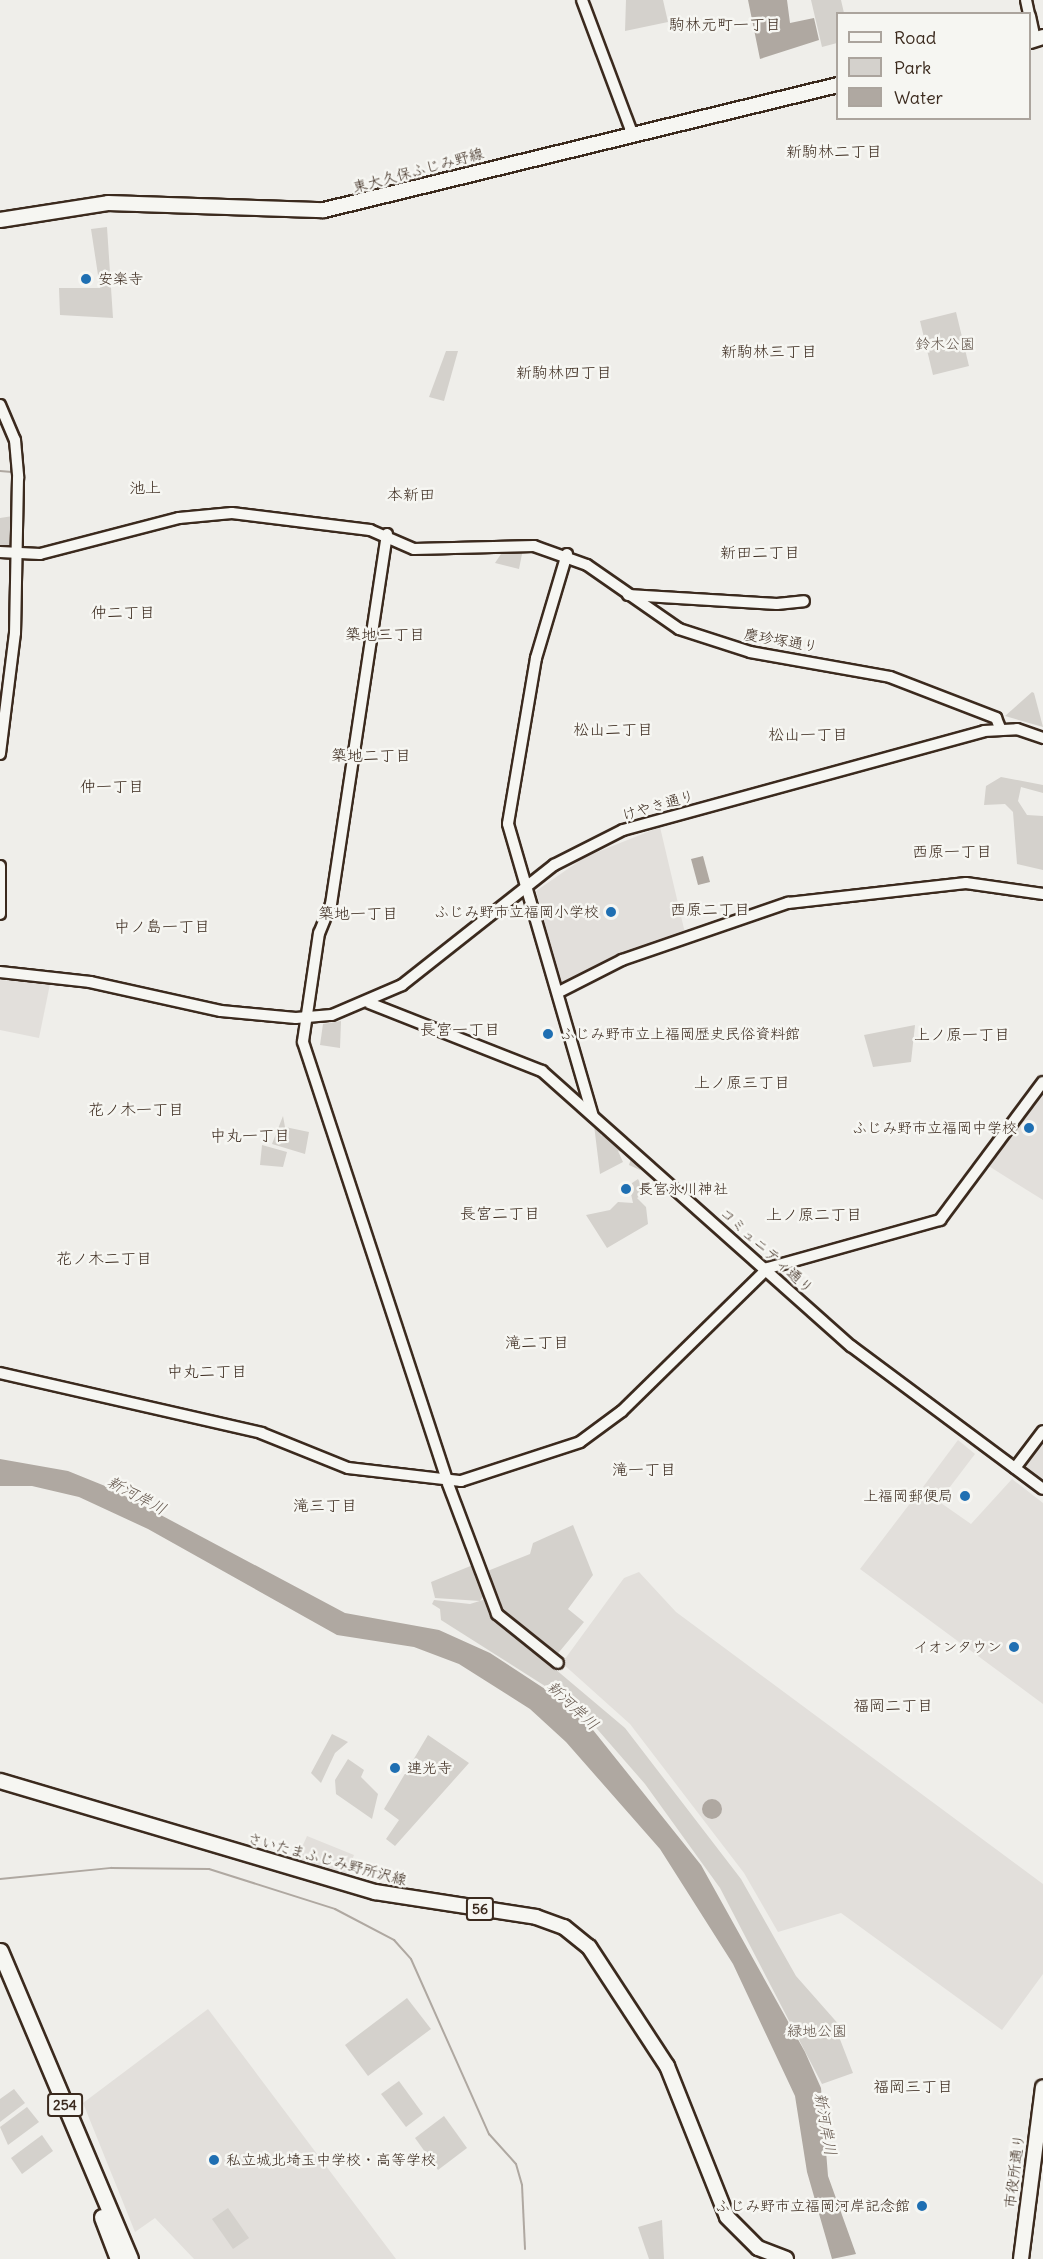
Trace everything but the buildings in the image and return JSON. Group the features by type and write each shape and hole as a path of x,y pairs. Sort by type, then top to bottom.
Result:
{"highway":[{"name":"254","path":"0,1951 130,2259"},
{"name":"254","path":"0,1974 118,2259"}],"main road":[{"name":"東大久保ふじみ野線","path":"0,220 108,203 324,210 632,133 836,85"},
{"name":"さいたまふじみ野所沢線","path":"0,1781 375,1892 536,1917 564,1927 601,1963 676,2083 727,2217 758,2248 786,2259"},
{"name":"市役所通り","path":"1021,2259 1043,2087"}],"street":[{"path":"582,0 632,133"},
{"path":"1031,22 1036,39"},
{"path":"0,405 15,440 15,633 0,754"},
{"path":"0,552 40,554 210,514 288,516 387,534 414,549 517,544 567,554 536,658 508,820 593,1116"},
{"path":"387,534 331,904 319,933 303,1042 448,1484 497,1614 558,1663"},
{"name":"慶珍塚通り","path":"567,554 679,628 750,652 890,676 996,718 1000,728"},
{"path":"627,595 732,603 804,601"},
{"path":"1000,728 1043,738"},
{"name":"けやき通り","path":"0,972 90,982 206,1009 306,1018 369,1003 414,976 527,886 574,852 639,825 1000,728"},
{"path":"0,866 0,914"},
{"path":"559,992 622,960 788,903 966,883 1043,894"},
{"name":"コミュニティ通り","path":"369,1003 542,1071 851,1346 1043,1489"},
{"path":"0,1373 261,1433 348,1468 448,1484 580,1442 621,1411 767,1269 940,1220 1043,1082"},
{"path":"1015,1468 1043,1431"}],"shaded area":[{"name":"ふじみ野市立福岡小学校","path":"660,827 685,933 620,954 561,983 536,891 585,857"},
{"path":"0,980 50,984 39,1038 0,1030"},
{"name":"ふじみ野市立福岡中学校","path":"1043,1091 1043,1200 987,1165"},
{"path":"958,1440 975,1454 940,1500 923,1487"},
{"path":"1043,1441 1043,1479 1025,1466"},
{"path":"1012,1479 1043,1503 1043,1704 860,1569 921,1489 971,1524"},
{"path":"639,1572 676,1612 1043,1884 1043,1974 1002,2030 841,1913 778,1932 744,1873 630,1724 562,1663 624,1578"},
{"path":"307,1836 354,1855 345,1877 295,1863"},
{"name":"私立城北埼玉中学校・高等学校","path":"208,2009 396,2259 194,2259 155,2218 135,2232 83,2103"}],"green space":[{"path":"626,0 663,0 668,22 625,31"},
{"path":"811,0 841,0 844,12 836,12 836,43 822,47"},
{"path":"107,227 113,318 60,315 59,288 100,288 91,229"},
{"name":"鈴木公園","path":"956,312 969,366 933,375 920,321"},
{"path":"446,351 458,351 444,401 429,397"},
{"path":"13,516 10,546 0,548 0,518"},
{"path":"523,549 519,569 495,563 503,551"},
{"path":"1032,692 1043,727 1005,716"},
{"path":"1001,777 1043,785 1043,793 1021,787 1018,801 1027,815 1043,816 1043,870 1017,864 1013,812 1005,804 984,805 986,786"},
{"path":"341,1021 340,1048 320,1045 323,1024"},
{"path":"915,1025 911,1062 873,1067 864,1035"},
{"path":"283,1116 285,1127 309,1132 305,1154 272,1144"},
{"path":"594,1125 602,1136 604,1132 644,1160 640,1170 629,1165 632,1155 618,1151 623,1162 600,1174"},
{"path":"262,1145 287,1152 283,1167 260,1165"},
{"path":"638,1179 645,1193 637,1198 646,1207 648,1224 607,1248 586,1215 610,1210 618,1202 633,1203 629,1185"},
{"path":"573,1525 593,1575 568,1609 584,1622 555,1657 499,1612 485,1572 530,1554 533,1543"},
{"path":"473,1565 484,1595 480,1601 435,1598 431,1582"},
{"name":"緑地公園","path":"486,1599 503,1625 625,1728 741,1879 796,1976 841,2027 836,2029 853,2073 822,2084 720,1888 645,1784 578,1707 441,1620 440,1609 432,1604 434,1600 470,1604"},
{"path":"332,1734 348,1742 335,1753 321,1783 311,1773"},
{"path":"428,1735 469,1763 395,1846 386,1839 399,1820 384,1809"},
{"path":"348,1759 364,1770 361,1777 378,1794 372,1819 336,1794 335,1780"},
{"path":"407,1998 431,2029 368,2076 345,2045"},
{"path":"399,2081 423,2114 406,2127 381,2094"},
{"path":"14,2089 25,2103 0,2122 0,2099"},
{"path":"27,2107 39,2122 8,2145 0,2127"},
{"path":"444,2116 467,2148 438,2170 415,2138"},
{"path":"42,2135 53,2151 22,2174 11,2158"},
{"path":"228,2208 249,2238 233,2249 212,2219"},
{"path":"662,2220 664,2259 649,2259 638,2227"}],"water":[{"path":"748,0 787,0 790,23 814,18 819,40 760,59"},
{"path":"703,856 710,882 698,885 691,859"},
{"path":"0,1459 68,1471 110,1488 345,1613 439,1630 490,1653 577,1710 701,1865 805,2052 821,2088 828,2176 856,2254 832,2259 807,2172 795,2096 733,1964 660,1849 566,1742 530,1709 459,1664 414,1647 337,1635 148,1529 79,1497 32,1486 0,1486"},
{"path":"712,1799 719,1802 722,1809 719,1816 712,1819 705,1816 702,1809 705,1802"}],"waterway":[{"path":"0,471 12,472"},
{"path":"0,1879 111,1868 209,1869 335,1909 394,1940 411,1959 489,2134 516,2164 522,2185 525,2249"}],"place":[{"name":"安楽寺","path":"86,279"},
{"name":"ふじみ野市立福岡小学校","path":"611,912"},
{"name":"ふじみ野市立上福岡歴史民俗資料館","path":"548,1034"},
{"name":"ふじみ野市立福岡中学校","path":"1029,1128"},
{"name":"長宮氷川神社","path":"626,1189"},
{"name":"上福岡郵便局","path":"965,1496"},
{"name":"イオンタウン","path":"1014,1647"},
{"name":"連光寺","path":"395,1768"},
{"name":"私立城北埼玉中学校・高等学校","path":"214,2160"},
{"name":"ふじみ野市立福岡河岸記念館","path":"922,2206"}],"district":[{"name":"駒林元町一丁目","path":"725,24"},
{"name":"新駒林二丁目","path":"834,151"},
{"name":"新駒林三丁目","path":"769,351"},
{"name":"新駒林四丁目","path":"564,372"},
{"name":"池上","path":"145,487"},
{"name":"本新田","path":"411,494"},
{"name":"新田二丁目","path":"760,552"},
{"name":"仲二丁目","path":"123,612"},
{"name":"築地三丁目","path":"385,634"},
{"name":"松山二丁目","path":"613,729"},
{"name":"松山一丁目","path":"808,734"},
{"name":"築地二丁目","path":"371,755"},
{"name":"仲一丁目","path":"112,786"},
{"name":"西原一丁目","path":"952,851"},
{"name":"西原二丁目","path":"710,909"},
{"name":"築地一丁目","path":"358,913"},
{"name":"中ノ島一丁目","path":"162,926"},
{"name":"長宮一丁目","path":"460,1029"},
{"name":"上ノ原一丁目","path":"962,1034"},
{"name":"上ノ原三丁目","path":"742,1082"},
{"name":"花ノ木一丁目","path":"136,1109"},
{"name":"中丸一丁目","path":"250,1135"},
{"name":"長宮二丁目","path":"500,1213"},
{"name":"上ノ原二丁目","path":"814,1214"},
{"name":"花ノ木二丁目","path":"104,1258"},
{"name":"滝二丁目","path":"537,1342"},
{"name":"中丸二丁目","path":"207,1371"},
{"name":"滝一丁目","path":"644,1469"},
{"name":"滝三丁目","path":"325,1505"},
{"name":"福岡二丁目","path":"893,1705"},
{"name":"福岡三丁目","path":"913,2086"}],"water label":[{"name":"新河岸川","path":"137,1495"},
{"name":"新河岸川","path":"573,1705"},
{"name":"新河岸川","path":"826,2124"}]}
